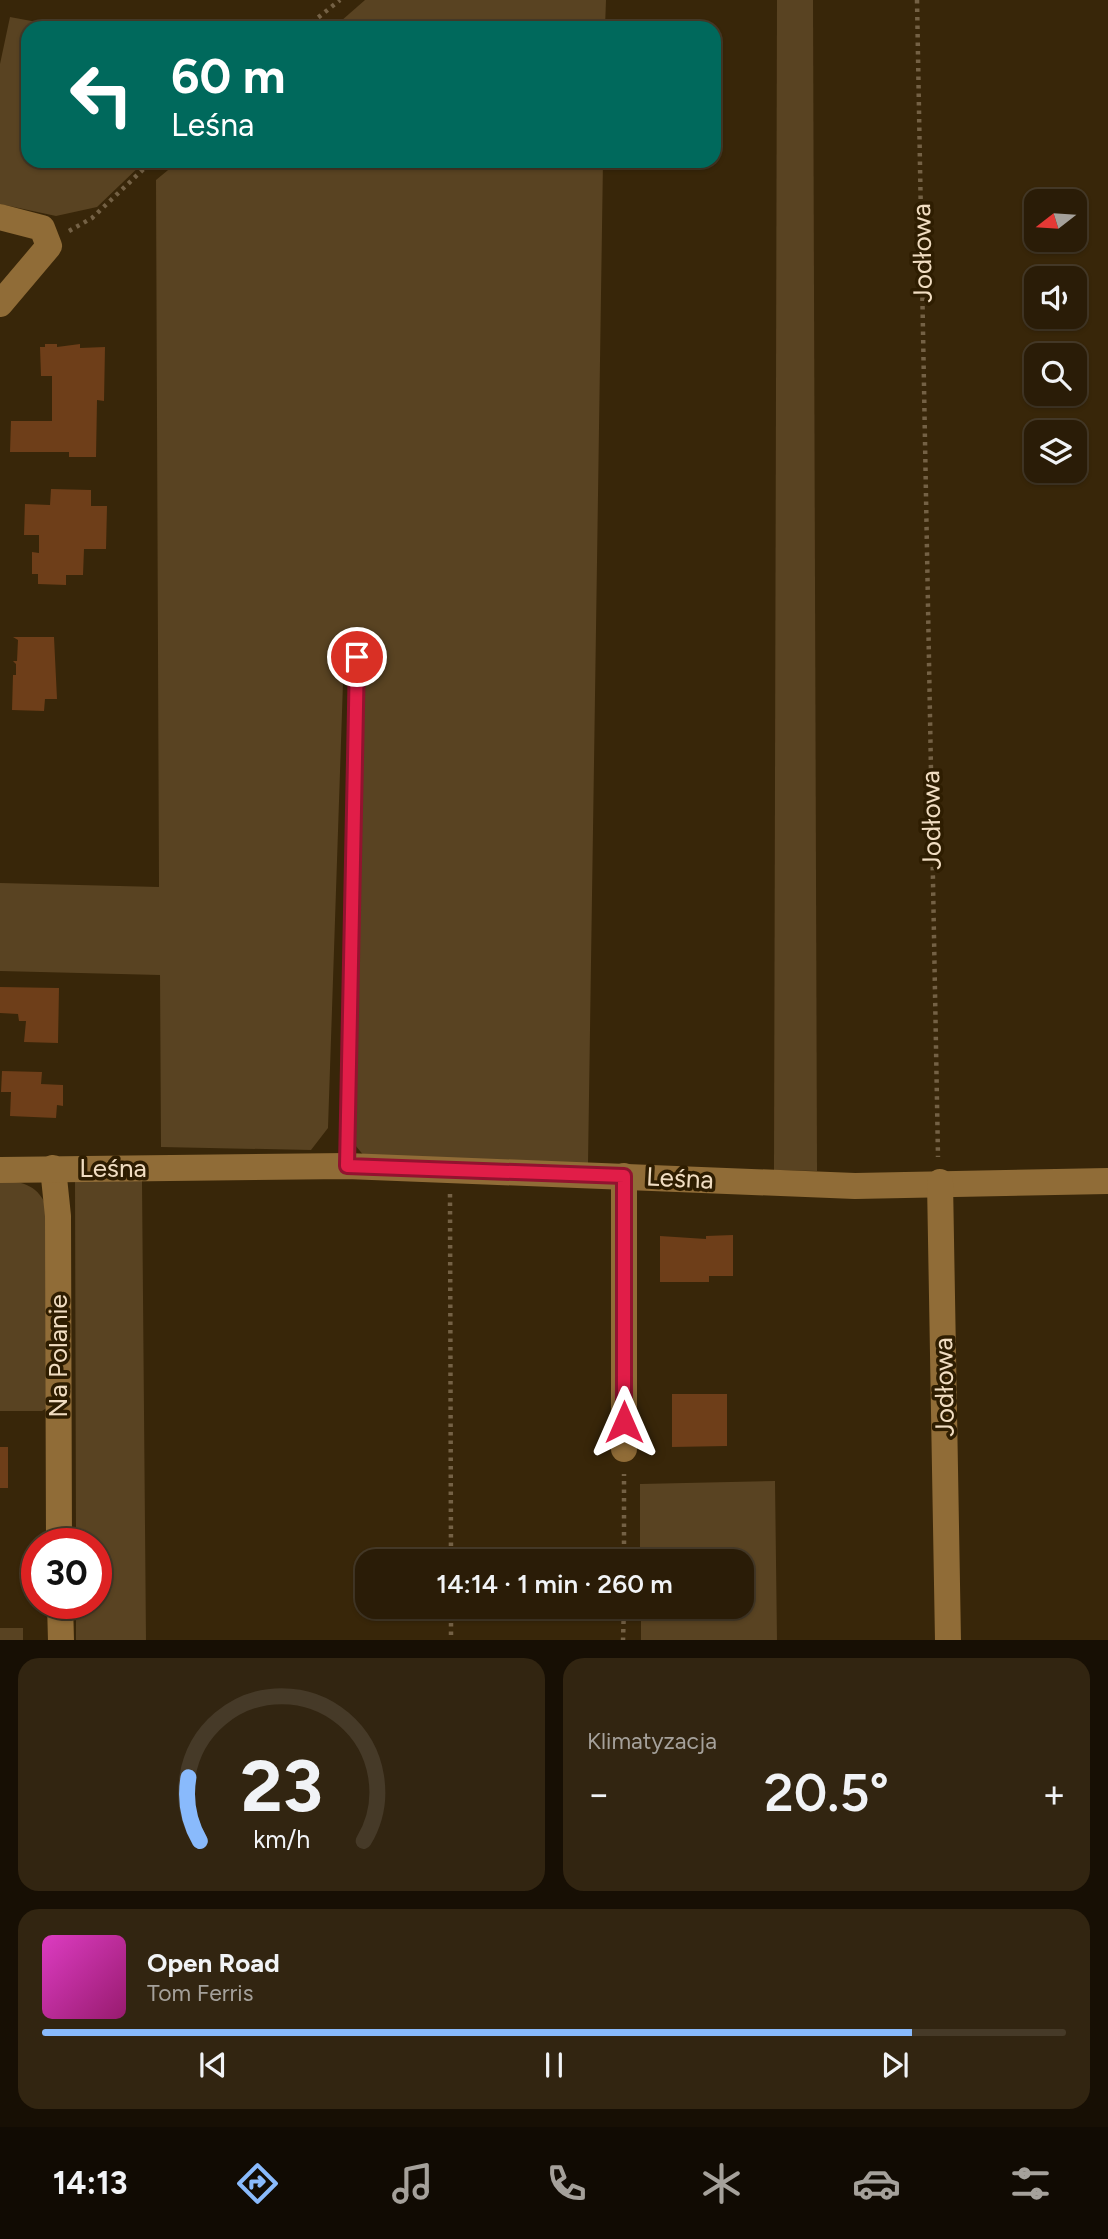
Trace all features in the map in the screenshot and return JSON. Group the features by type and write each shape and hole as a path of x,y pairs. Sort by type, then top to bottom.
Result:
{"street":[{"path":"0,217 42,228 48,237 47,250 0,304"},
{"name":"Leśna","path":"0,1171 53,1168 347,1166 855,1186 940,1182 1108,1181"},
{"name":"Na Polanie","path":"53,1168 58,1216 59,1528"},
{"path":"624,1176 624,1449"},
{"name":"Jodłowa","path":"940,1182 948,1640"},
{"path":"60,1619 61,1640"}],"lane":[{"path":"347,1166 357,657"}],"path":[{"path":"314,21 340,0"},
{"name":"Jodłowa","path":"918,0 937,1146 940,1182"},
{"path":"48,237 72,230 92,218 145,168"},
{"path":"450,1168 451,1549"},
{"path":"624,1449 624,1549"},
{"path":"451,1619 451,1640"},
{"path":"624,1619 624,1640"}],"shaded area":[{"path":"365,0 606,0 605,21 341,21"},
{"path":"777,0 813,0 817,1171 774,1170"},
{"path":"10,17 31,21 21,21 21,168 138,168 97,207 56,216 0,204 0,64"},
{"path":"171,168 603,168 588,1164 365,1157 355,1145 363,650 344,653 328,1128 311,1150 161,1147 160,975 0,971 0,883 159,887 156,180"},
{"path":"75,1180 142,1181 146,1640 76,1640 76,1619 112,1619 112,1528 76,1528"},
{"path":"0,1181 30,1186 40,1195 48,1209 48,1407 42,1411 0,1411"},
{"path":"775,1481 777,1640 641,1640 641,1619 754,1619 754,1549 640,1549 640,1484"},
{"path":"0,1628 23,1628 23,1640 0,1640"}],"building":[{"path":"45,344 57,344 57,347 80,344 80,348 105,347 104,401 97,400 96,457 69,457 69,452 10,452 11,421 52,421 52,376 41,376 40,347 45,347"},
{"path":"51,489 91,490 91,506 107,506 106,549 84,549 83,575 66,575 66,585 38,584 38,574 32,574 32,552 39,553 39,535 24,535 25,504 50,505"},
{"path":"13,637 54,637 57,699 45,699 44,711 12,710 13,675 16,675 16,664 13,661 17,661 18,640"},
{"path":"0,987 59,988 58,1043 24,1042 26,1021 19,1021 18,1014 0,1013"},
{"path":"2,1071 42,1072 41,1084 63,1085 63,1106 57,1105 56,1118 10,1116 11,1092 1,1092"},
{"path":"733,1235 733,1276 709,1276 709,1282 660,1282 660,1236 706,1239 706,1236"},
{"path":"672,1394 727,1394 727,1446 672,1447"},
{"path":"0,1447 8,1447 8,1488 0,1488"}],"route":[{"path":"357,657 347,1166 624,1176 624,1422"}]}
